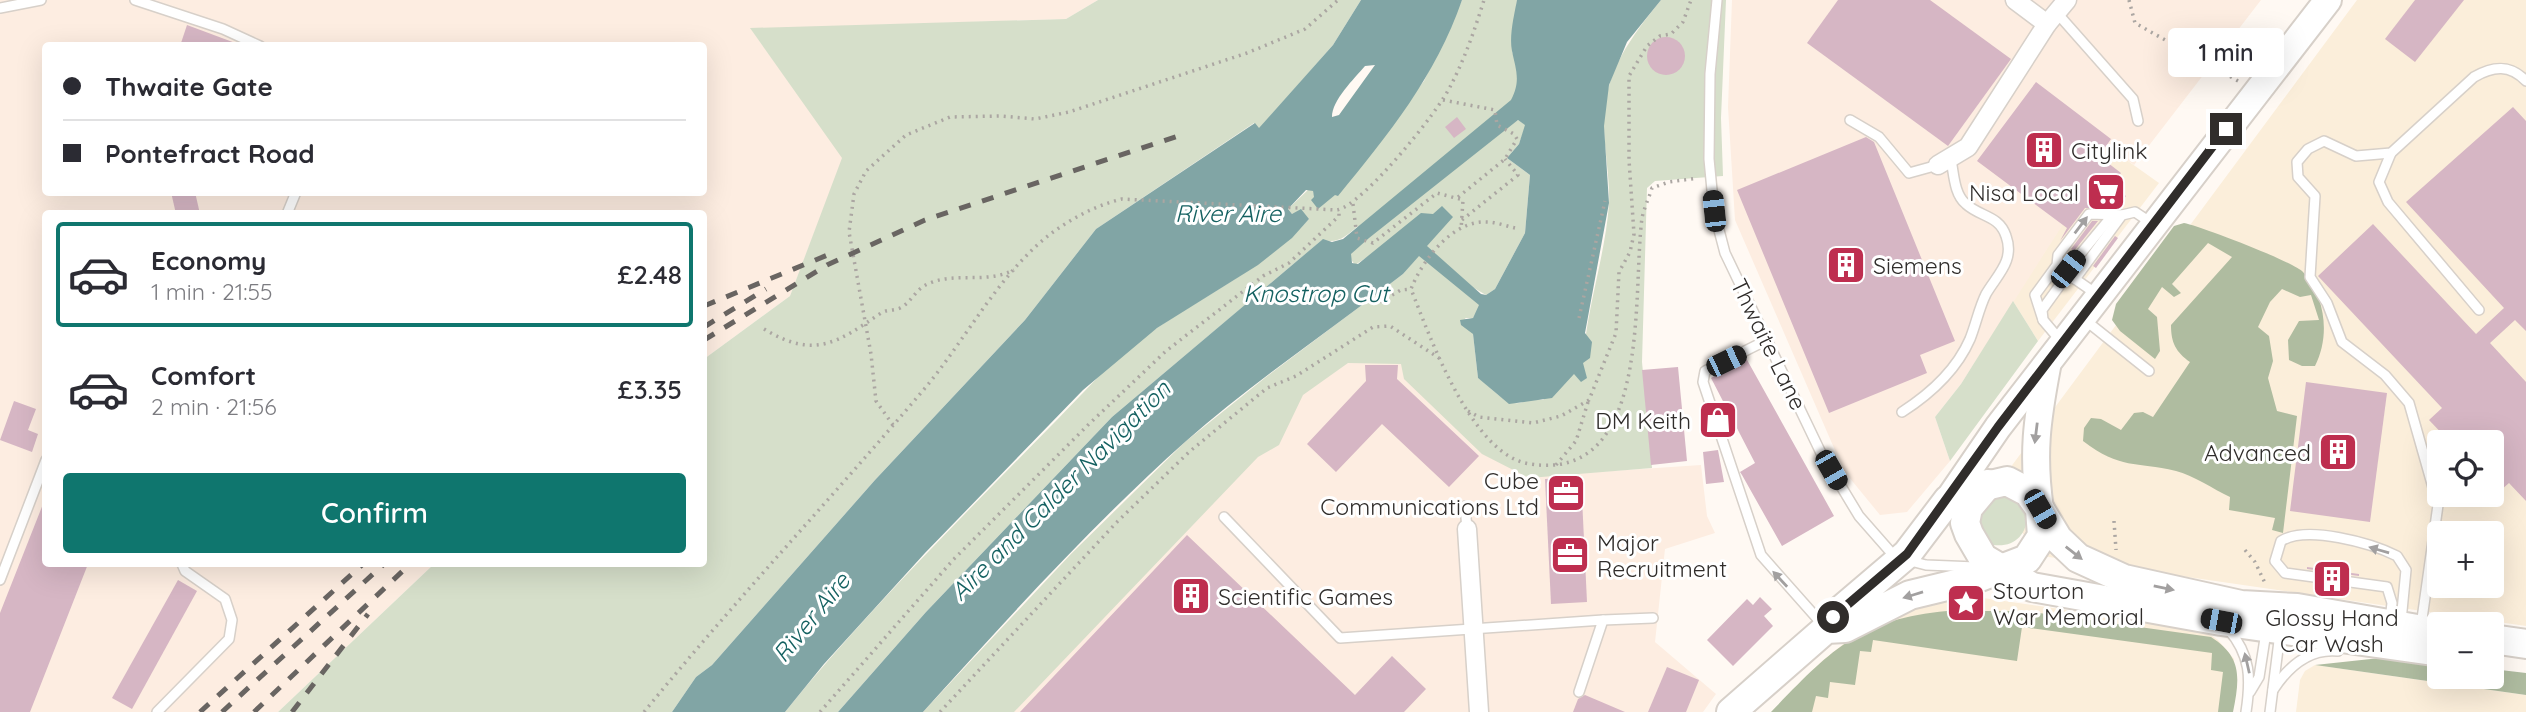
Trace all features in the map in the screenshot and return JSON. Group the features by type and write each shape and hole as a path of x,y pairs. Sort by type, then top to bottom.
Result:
{"main road":[{"path":"2328,0 2255,91 1998,427 1969,490 1965,523 1974,546 1983,558 2032,587 2221,621 2275,621 2417,638"},
{"path":"1826,629 1845,628 1910,595 1972,580 2026,559 2036,549 2042,536 2034,437 2047,365"},
{"path":"1735,709 1826,629 1833,617 1900,559 1969,490 2007,481 2020,485 2040,509 2058,539 2078,558 2124,579 2241,605 2275,621"},
{"path":"2504,641 2526,644"},
{"path":"2504,660 2526,663"}],"street":[{"path":"1945,162 1968,147 2057,12 2015,0"},
{"path":"1466,529 1479,712"}],"lane":[{"path":"0,8 41,0"},
{"path":"135,0 223,29 251,42"},
{"name":"Thwaite Lane","path":"1717,0 1710,74 1711,178 1714,211 1725,253 1821,453 1851,506 1895,557 1900,559"},
{"path":"2057,12 2133,99 2138,121"},
{"path":"2479,310 2388,202 2379,182 2391,153 2473,78 2488,68 2504,67 2526,82"},
{"path":"1850,120 1879,137 1909,173 1945,162 1967,206 1986,214 2001,226 2006,236 2008,256 2001,274 1984,299 1964,351 1936,386 1902,412"},
{"path":"2391,153 2357,156 2324,141 2308,149 2297,162 2298,177 2315,197 2310,277 2327,303 2342,342 2385,375 2409,403 2438,505 2417,638"},
{"path":"2063,344 2043,320 2035,295 2057,265 2058,255 2089,214 2111,217 2134,212 2154,225"},
{"path":"2043,320 2042,310 2122,215"},
{"path":"2072,276 2068,269 2111,217"},
{"path":"2057,265 2099,296"},
{"path":"2083,318 2149,371"},
{"path":"1767,340 1705,371 1703,382 1761,555 1826,629"},
{"path":"0,580 42,470"},
{"path":"1465,506 1466,529"},
{"path":"1224,517 1340,638 1653,618"},
{"path":"2296,533 2304,533 2348,541 2397,556 2406,570 2417,638 2392,603 2387,587 2285,573 2275,561 2281,541 2296,533"},
{"path":"1900,559 1956,567 2001,567"},
{"path":"157,712 229,639 233,620 225,600 184,567"},
{"path":"1579,692 1603,620"},
{"path":"2221,621 2247,657 2249,693 2246,712"},
{"path":"2270,712 2275,621"},
{"path":"2249,693 2259,677 2275,621"},
{"path":"2368,653 2417,638"},
{"path":"2273,690 2285,672 2305,658 2330,650 2355,652"}],"path":[{"path":"893,425 876,401 866,324 849,232 854,194 866,171 906,135 950,117 1001,116 1035,119 1069,112 1259,48 1305,29 1338,0"},
{"path":"644,712 707,634 949,360 1016,269 1049,235 1107,203 1134,199 1339,209 1353,204 1370,188 1443,100 1473,33 1484,0"},
{"path":"1556,465 1576,441 1616,333 1619,272 1630,252 1634,234 1629,160 1629,76 1647,46 1660,36 1671,34 1683,22 1692,0"},
{"path":"2129,0 2135,23 2255,91"},
{"path":"1443,100 1495,110 1497,125 1514,134 1517,139 1505,159 1457,198"},
{"path":"1461,221 1518,175 1505,159"},
{"path":"1514,228 1487,222 1472,223 1437,247 1423,265 1411,289 1440,359 1466,410 1507,455 1523,463 1556,465 1578,461 1592,452 1608,435 1619,405 1635,341 1642,216 1652,188 1669,181 1711,178"},
{"path":"1353,204 1357,238 1373,243 1437,193 1463,200 1461,230"},
{"path":"1579,318 1605,201"},
{"path":"820,712 953,560 1078,435 1166,351 1254,282 1289,263 1314,242 1339,216 1339,209"},
{"path":"764,329 779,338 806,347 852,335 883,312 899,309 919,288 932,282 999,277 1016,269"},
{"path":"1380,302 1401,290 1411,289"},
{"path":"940,712 1115,523 1189,453 1267,388 1296,376 1373,327 1391,326 1440,359"},
{"path":"1466,410 1479,417 1533,423 1561,416 1589,400"},
{"path":"2245,550 2256,562 2275,621"}],"shaded area":[{"path":"0,0 1098,0 1066,19 751,29 843,158 790,296 707,357 707,210 42,210 42,567 431,567 278,712 0,712"},
{"path":"1732,0 2261,0 2134,165 2111,149 1961,384 1935,417 1950,461 1907,512 1880,515 1844,471 1735,220 1728,107"},
{"path":"2357,0 2526,0 2526,626 2504,623 2504,612 2429,612 2042,556 1990,495"},
{"path":"2111,149 2159,183 2038,341 2013,301"},
{"path":"1338,323 1581,473 1701,465 1707,516 1715,533 1665,549 1655,642 1716,694 1703,712 923,712 1071,554 1185,442"},
{"path":"1983,598 2202,629 2218,640 2234,659 2232,712 1773,712 1821,662 1862,629 1900,611 1935,602"},
{"path":"2315,665 2427,681 2427,689 2484,689 2526,695 2526,712 2296,712 2300,680 2305,671"}],"green space":[{"path":"1098,0 1361,0 1333,45 1259,129 1254,123 1096,229 1025,320 875,480 712,665 696,677 672,712 278,712 431,567 707,567 707,357 790,296 842,158 750,28 1066,19"},
{"path":"1462,0 1517,0 1512,52 1516,60 1518,87 1505,128 1518,120 1526,125 1519,144 1507,158 1530,175 1525,233 1495,289 1486,295 1474,288 1480,305 1473,318 1465,318 1473,334 1478,378 1502,398 1521,403 1528,399 1543,400 1583,363 1609,204 1604,110 1607,92 1620,59 1661,0 1726,0 1721,118 1723,176 1655,181 1647,188 1642,362 1652,468 1529,478 1482,454 1404,379 1401,364 1348,363 1303,395 1279,445 1258,457 1014,712 923,712 1071,554 1185,442 1403,274 1432,239 1433,214 1355,265 1350,258 1358,226 1338,240 1322,240 1112,417 926,612 838,712 785,712 848,638 914,567 1120,356 1167,321 1265,258 1309,219 1292,214 1288,209 1309,189 1313,191 1318,209 1424,81"},
{"path":"2184,223 2246,245 2296,267 2311,282 2321,305 2323,343 2315,366 2302,366 2289,360 2288,340 2299,321 2319,320 2311,295 2300,297 2282,289 2270,302 2258,327 2269,336 2273,361 2268,378 2277,411 2297,416 2283,533 2272,530 2275,518 2229,510 2230,497 2189,476 2162,468 2118,461 2083,441 2084,428 2091,418 2101,419 2121,430 2134,413 2143,412 2153,417 2190,362 2175,346 2171,325 2232,257 2208,243 2172,284 2181,293 2174,297 2162,287 2148,309 2157,317 2160,351 2155,359 2120,331 2112,320 2116,304 2174,226"},
{"path":"2013,301 2038,341 1950,461 1935,417 1961,384"},
{"path":"2007,491 2027,510 2025,527 2018,539 2012,542 2005,545 1988,544 1972,513 1975,504"},
{"path":"1947,611 2024,611 2211,637 2228,652 2236,669 2237,688 2233,712 2218,712 2223,672 2211,670 2212,653 2022,627 2017,661 1873,640 1871,652 1860,651 1855,685 1830,682 1828,698 1816,696 1812,712 1771,712 1829,655 1868,630 1917,615"},
{"path":"2380,658 2427,663 2427,681 2315,665"},
{"path":"2504,670 2526,673 2526,695 2484,689 2504,689"}],"water":[{"name":"River Aire","path":"1361,0 1462,0 1425,79 1375,150 1338,196 1335,195 1318,209 1311,200 1314,197 1313,191 1306,190 1288,209 1292,214 1301,209 1309,219 1292,238 1258,265 1157,328 1083,390 925,553 824,664 785,712 672,712 696,677 712,665 875,480 1025,320 1096,229 1255,123 1259,128 1333,45","holes":["1375,65 1339,115 1332,117 1344,90 1365,66"]},
{"path":"1517,0 1661,0 1627,42 1609,85 1604,126 1609,203 1585,333 1592,342 1590,358 1583,363 1587,378 1581,382 1574,374 1552,398 1509,404 1478,378 1473,334 1461,325 1460,320 1473,318 1479,305 1419,256 1403,274 1238,398 1150,474 1051,573 923,712 838,712 926,612 1112,417 1323,239 1332,242 1343,239 1511,100 1517,81 1511,39","holes":["1518,120 1525,125 1519,144 1507,158 1530,175 1525,233 1495,289 1486,295 1481,294 1427,246 1453,217 1442,206 1433,214 1421,213 1358,264 1352,263 1351,254 1369,238"]}],"building":[{"path":"1838,0 1930,0 2011,59 1948,146 1807,43"},
{"path":"2415,0 2464,0 2415,62 2385,39"},
{"path":"187,25 233,42 181,42"},
{"path":"1666,37 1679,43 1685,56 1679,69 1666,75 1653,69 1647,56 1653,43"},
{"name":"Citylink","path":"2036,82 2111,139 2099,156 2121,173 2115,181 2120,185 2117,189 2126,196 2117,208 2085,208 2060,241 2067,228 1977,161"},
{"path":"2513,107 2526,121 2526,331 2515,320 2490,343 2526,382 2526,501 2509,483 2504,487 2504,430 2439,430 2429,420 2442,408 2318,276 2373,224 2476,334 2504,308 2406,202"},
{"path":"1457,117 1466,129 1454,138 1445,127"},
{"name":"Siemens","path":"1866,137 1874,142 1955,341 1920,355 1927,373 1829,413 1737,190"},
{"path":"172,196 196,196 199,210 175,210"},
{"path":"2092,221 2098,221 2074,251 2071,249"},
{"path":"2115,236 2118,238 2096,268 2093,266"},
{"path":"1746,358 1834,516 1782,546 1740,472 1755,463 1711,378"},
{"path":"1365,365 1398,365 1397,379 1479,456 1449,487 1382,424 1336,472 1307,444 1366,381"},
{"path":"1678,367 1687,461 1651,465 1642,370"},
{"name":"Advanced","path":"2306,382 2387,393 2370,522 2290,511"},
{"path":"14,401 36,409 28,430 38,434 32,452 0,440"},
{"path":"1718,450 1724,482 1706,484 1703,452"},
{"path":"1581,477 1587,602 1551,604 1545,479"},
{"path":"42,507 42,567 87,567 30,712 0,712 0,613"},
{"name":"Scientific Games","path":"1187,535 1355,695 1392,656 1426,689 1404,712 1020,712"},
{"path":"2307,569 2359,574 2359,576"},
{"path":"178,580 197,591 132,709 112,698"},
{"path":"1760,597 1772,609 1764,616 1773,626 1733,666 1707,640 1747,599 1753,605"},
{"path":"1667,667 1699,680 1686,712 1648,712"},
{"path":"1585,695 1625,712 1573,712 1578,699"}],"railway":[{"path":"707,338 827,265 925,220 1187,133"},
{"path":"707,305 830,254"},
{"path":"707,325 766,289"},
{"path":"200,712 360,567"},
{"path":"222,712 381,567"},
{"path":"254,712 407,567"},
{"path":"292,712 368,614"}],"place":[{"name":"Citylink","path":"2044,150"},
{"name":"Nisa Local","path":"2106,192"},
{"name":"Siemens","path":"1846,265"},
{"name":"DM Keith","path":"1718,420"},
{"name":"Advanced","path":"2338,452"},
{"name":"Cube Communications Ltd","path":"1566,493"},
{"name":"Major Recruitment","path":"1570,555"},
{"name":"Glossy Hand Car Wash","path":"2332,579"},
{"name":"Scientific Games","path":"1191,596"},
{"name":"Stourton War Memorial","path":"1966,603"}],"route":[{"path":"1833,617 1907,554 1986,448 1998,427 2226,129"}],"water label":[{"name":"Knostrop Cut","path":"1316,293"},
{"name":"Aire and Calder Navigation","path":"1060,490"}]}
